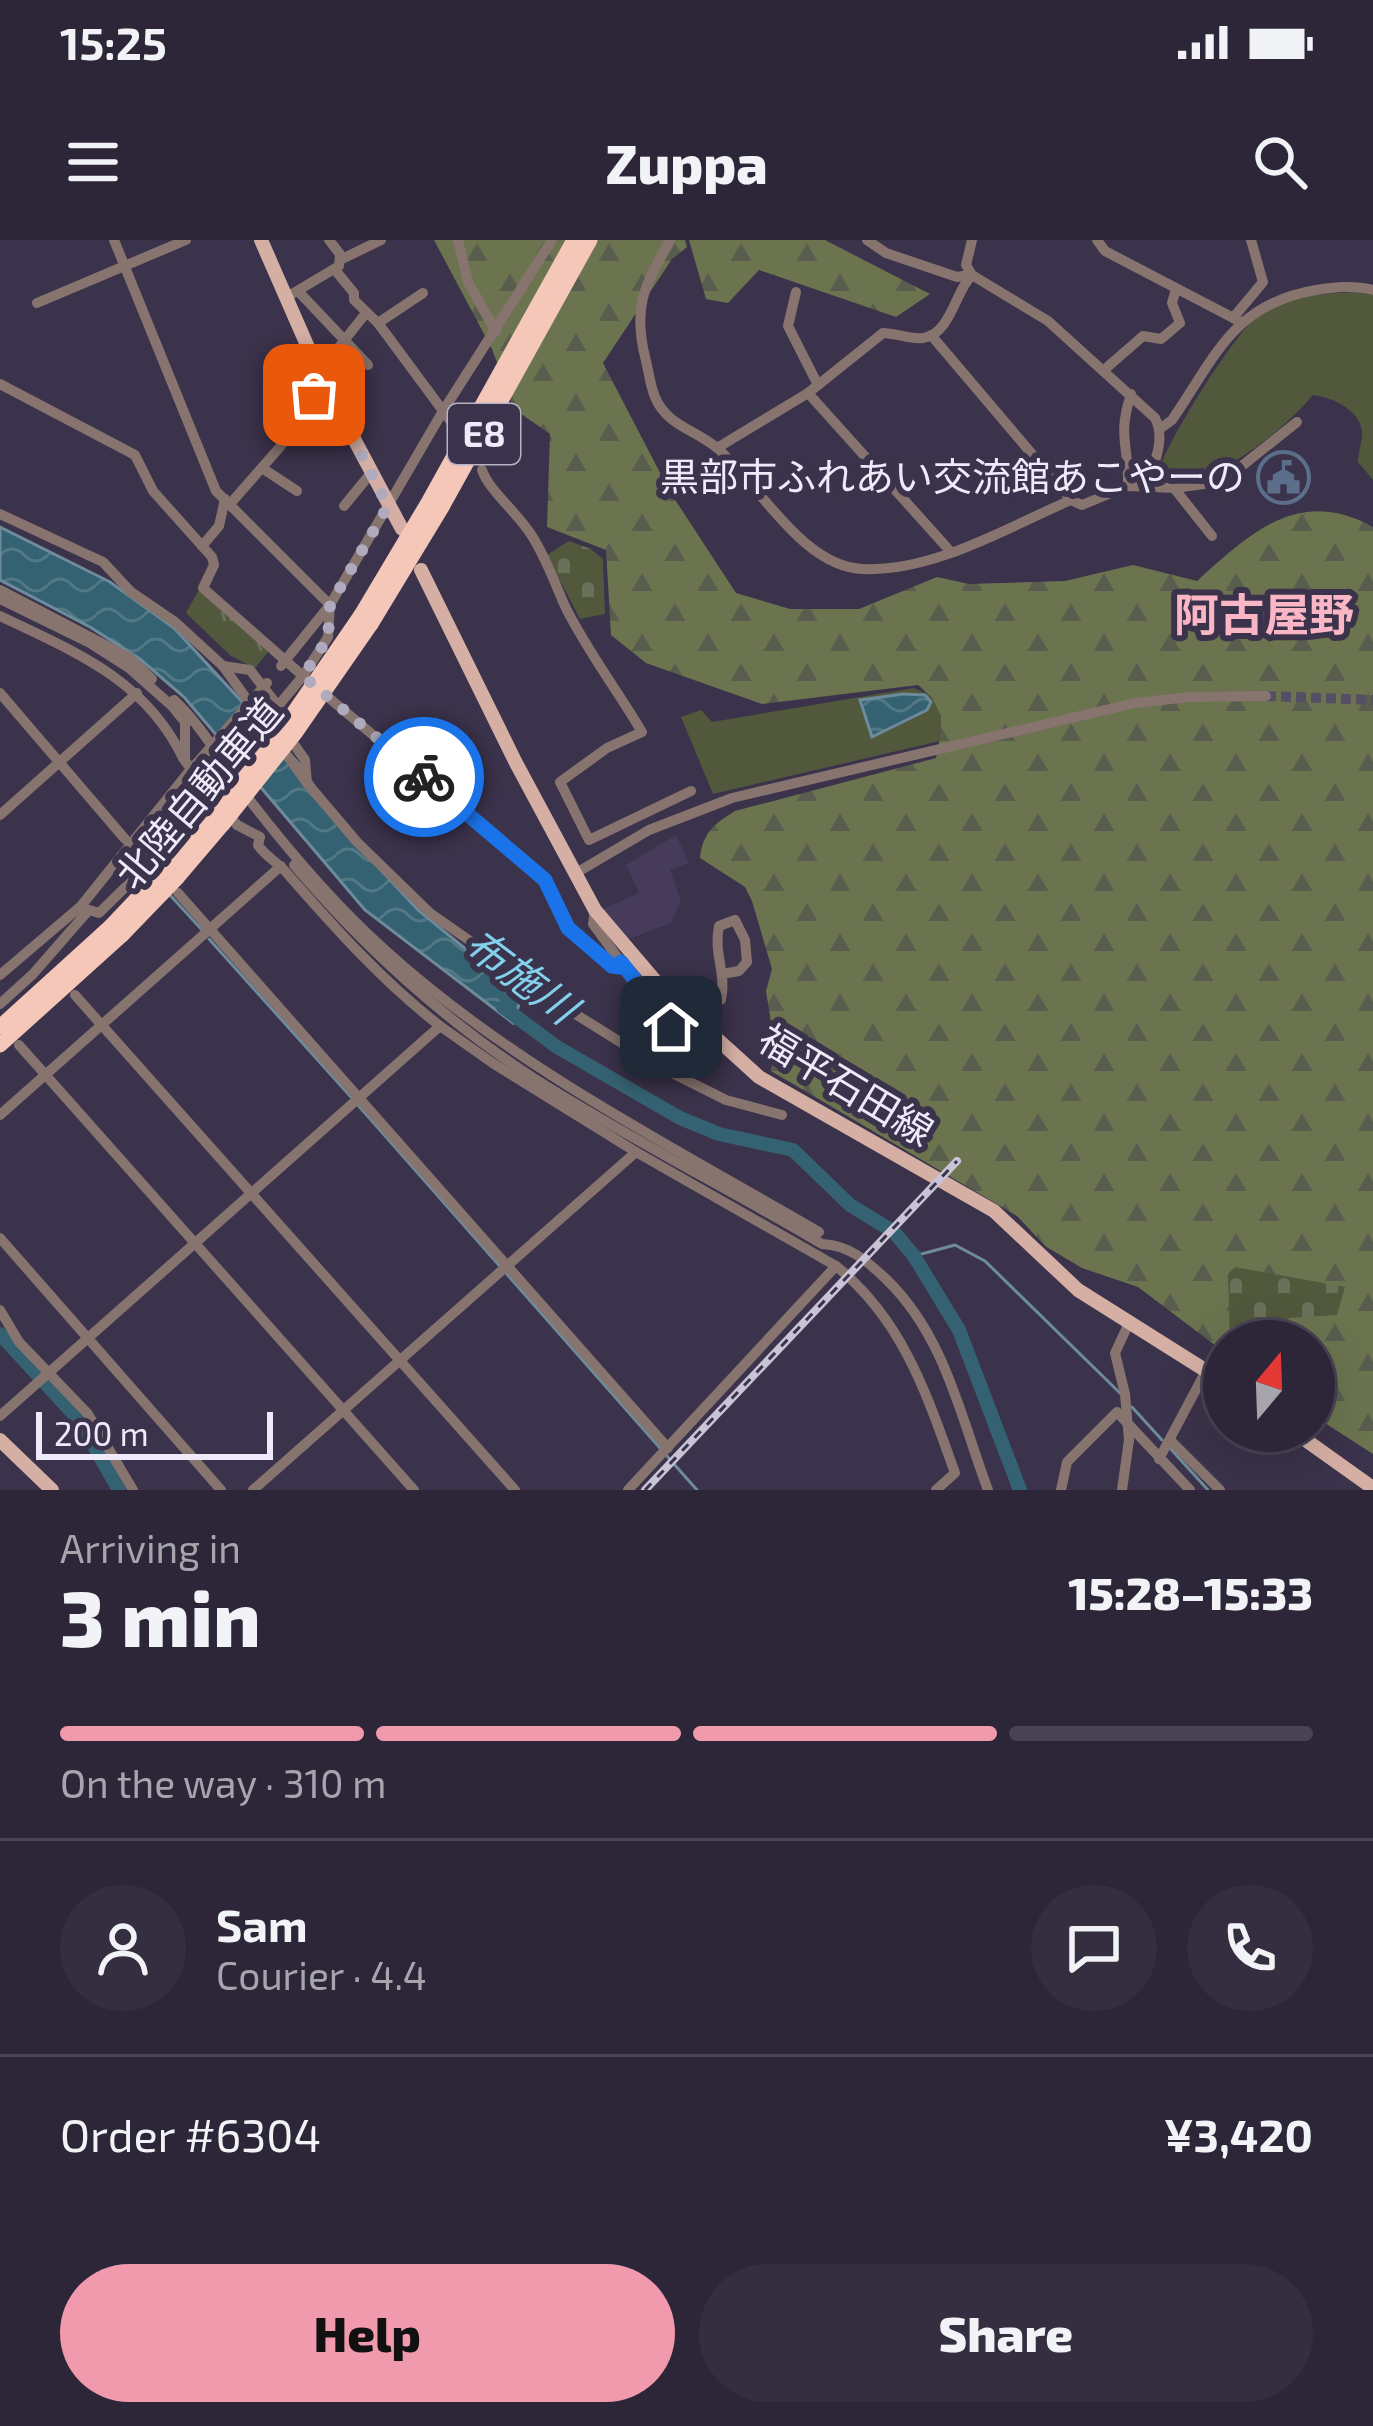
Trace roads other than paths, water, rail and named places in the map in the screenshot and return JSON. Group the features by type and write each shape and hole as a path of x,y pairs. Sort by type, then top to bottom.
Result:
{"highway":[{"name":"北陸自動車道","path":"366,619 574,240"},
{"name":"北陸自動車道","path":"0,1045 116,931 157,868 218,819 366,619 453,488 590,240"},
{"name":"北陸自動車道","path":"0,1027 116,931"}],"main road":[{"path":"261,240 291,294 321,377 402,529"},
{"name":"福平石田線","path":"422,570 516,763 595,910 663,990 759,1077 994,1211 1078,1290 1203,1367"},
{"path":"0,1440 52,1490"},
{"path":"1322,1452 1373,1488"}],"street":[{"path":"114,240 216,491 330,605 328,638 278,706 276,719 305,760 307,782"},
{"path":"37,303 186,240"},
{"path":"328,240 366,313 452,424"},
{"path":"368,365 291,294 381,240"},
{"path":"458,240 468,282 496,332"},
{"path":"0,1004 33,974 186,767 267,682 330,605 443,411 552,240"},
{"path":"670,240 639,308 638,333 658,404 683,428 717,448 787,525 835,561 857,570 884,568 950,551 1071,500"},
{"path":"866,240 886,253 957,278 972,275"},
{"path":"972,240 967,265 972,275 1048,321 1131,394 1160,428"},
{"path":"1147,485 1160,428 1172,420 1263,283 1252,240"},
{"path":"1102,241 1105,251 1237,320"},
{"path":"717,448 813,389 883,333 922,339 932,335 947,320 961,286 972,275"},
{"path":"1237,320 1295,293 1330,287 1373,290"},
{"path":"1104,370 1143,335 1161,339 1180,322 1172,303 1175,289"},
{"path":"378,323 423,292"},
{"path":"796,292 788,326 813,389 950,551"},
{"path":"202,546 219,526 227,502 280,447 344,340 366,313"},
{"path":"932,335 1071,500 1082,505 1128,486 1204,484 1238,470 1297,422"},
{"path":"0,384 135,455 153,491 212,557 214,565 202,588 545,880 568,928 612,966 620,967 621,962"},
{"path":"1128,486 1129,452 1120,431 1131,394"},
{"path":"262,468 297,490"},
{"path":"482,470 487,484 508,502 532,536 556,577 565,605 642,732 607,748 560,782 590,840 691,791"},
{"path":"344,506 370,472"},
{"path":"1174,488 1212,536"},
{"path":"0,514 104,562 130,592 175,622 223,666 357,842 430,913 662,1068 726,1100 782,1115"},
{"path":"0,595 129,668 185,722 186,767"},
{"path":"0,595 130,658 184,710 254,806 342,908 484,1032 819,1232"},
{"path":"0,616 96,663 137,694 160,717 186,767 237,825 276,844 368,945 417,990 533,1078 822,1244 842,1245 877,1270 911,1303 923,1322 945,1366 988,1490"},
{"path":"223,666 250,670 278,706"},
{"path":"0,693 125,839"},
{"path":"0,815 137,694"},
{"path":"576,873 649,830 751,793 1135,703 1265,696"},
{"path":"84,909 100,913 157,868 205,785"},
{"path":"260,837 263,853 413,1005 440,1026 636,1152 836,1266 877,1304 926,1391 955,1473 935,1490"},
{"path":"0,1115 280,866"},
{"path":"157,868 668,1448"},
{"path":"595,910 593,924 663,1019 684,1038 662,1068"},
{"path":"663,990 674,985 696,1003 713,1006 721,1000 717,936 719,926 735,920 745,940 747,962 739,971 722,974"},
{"path":"0,975 42,959"},
{"path":"75,995 515,1490"},
{"path":"0,1416 440,1026"},
{"path":"19,1046 414,1490"},
{"path":"253,1490 636,1152"},
{"path":"0,1238 221,1490"},
{"path":"628,1490 836,1266"},
{"path":"0,1312 43,1378 80,1404 133,1490"},
{"path":"1122,1490 1129,1440 1115,1353 1129,1323"},
{"path":"1159,1460 1203,1377"},
{"path":"67,1416 80,1404"},
{"path":"1061,1490 1067,1462 1117,1412 1190,1490"},
{"path":"1170,1440 1220,1490"}],"water":[{"path":"0,527 110,582 174,628 302,767 337,823 418,910 522,995 513,1023 365,910 184,697 140,659 0,580"},
{"path":"925,695 931,702 927,710 872,737 860,700"}],"waterway":[{"path":"169,894 203,931"},
{"path":"209,939 351,1097"},
{"name":"布施川","path":"503,1007 557,1047 680,1118 719,1134 793,1150 850,1205 894,1232 959,1330 1020,1490"},
{"path":"357,1104 660,1448"},
{"path":"914,1256 955,1245 985,1261 1122,1395"},
{"path":"0,1334 80,1421 119,1490"},
{"path":"1132,1407 1162,1440"},
{"path":"1169,1447 1208,1490"},
{"path":"666,1455 697,1490"}],"tunnel":[{"path":"1266,696 1373,700"}],"railway":[{"path":"645,1490 957,1161"}],"place":[{"name":"黒部市ふれあい交流館あこやーの","path":"1284,477"}],"district":[{"name":"阿古屋野","path":"1264,615"}]}
